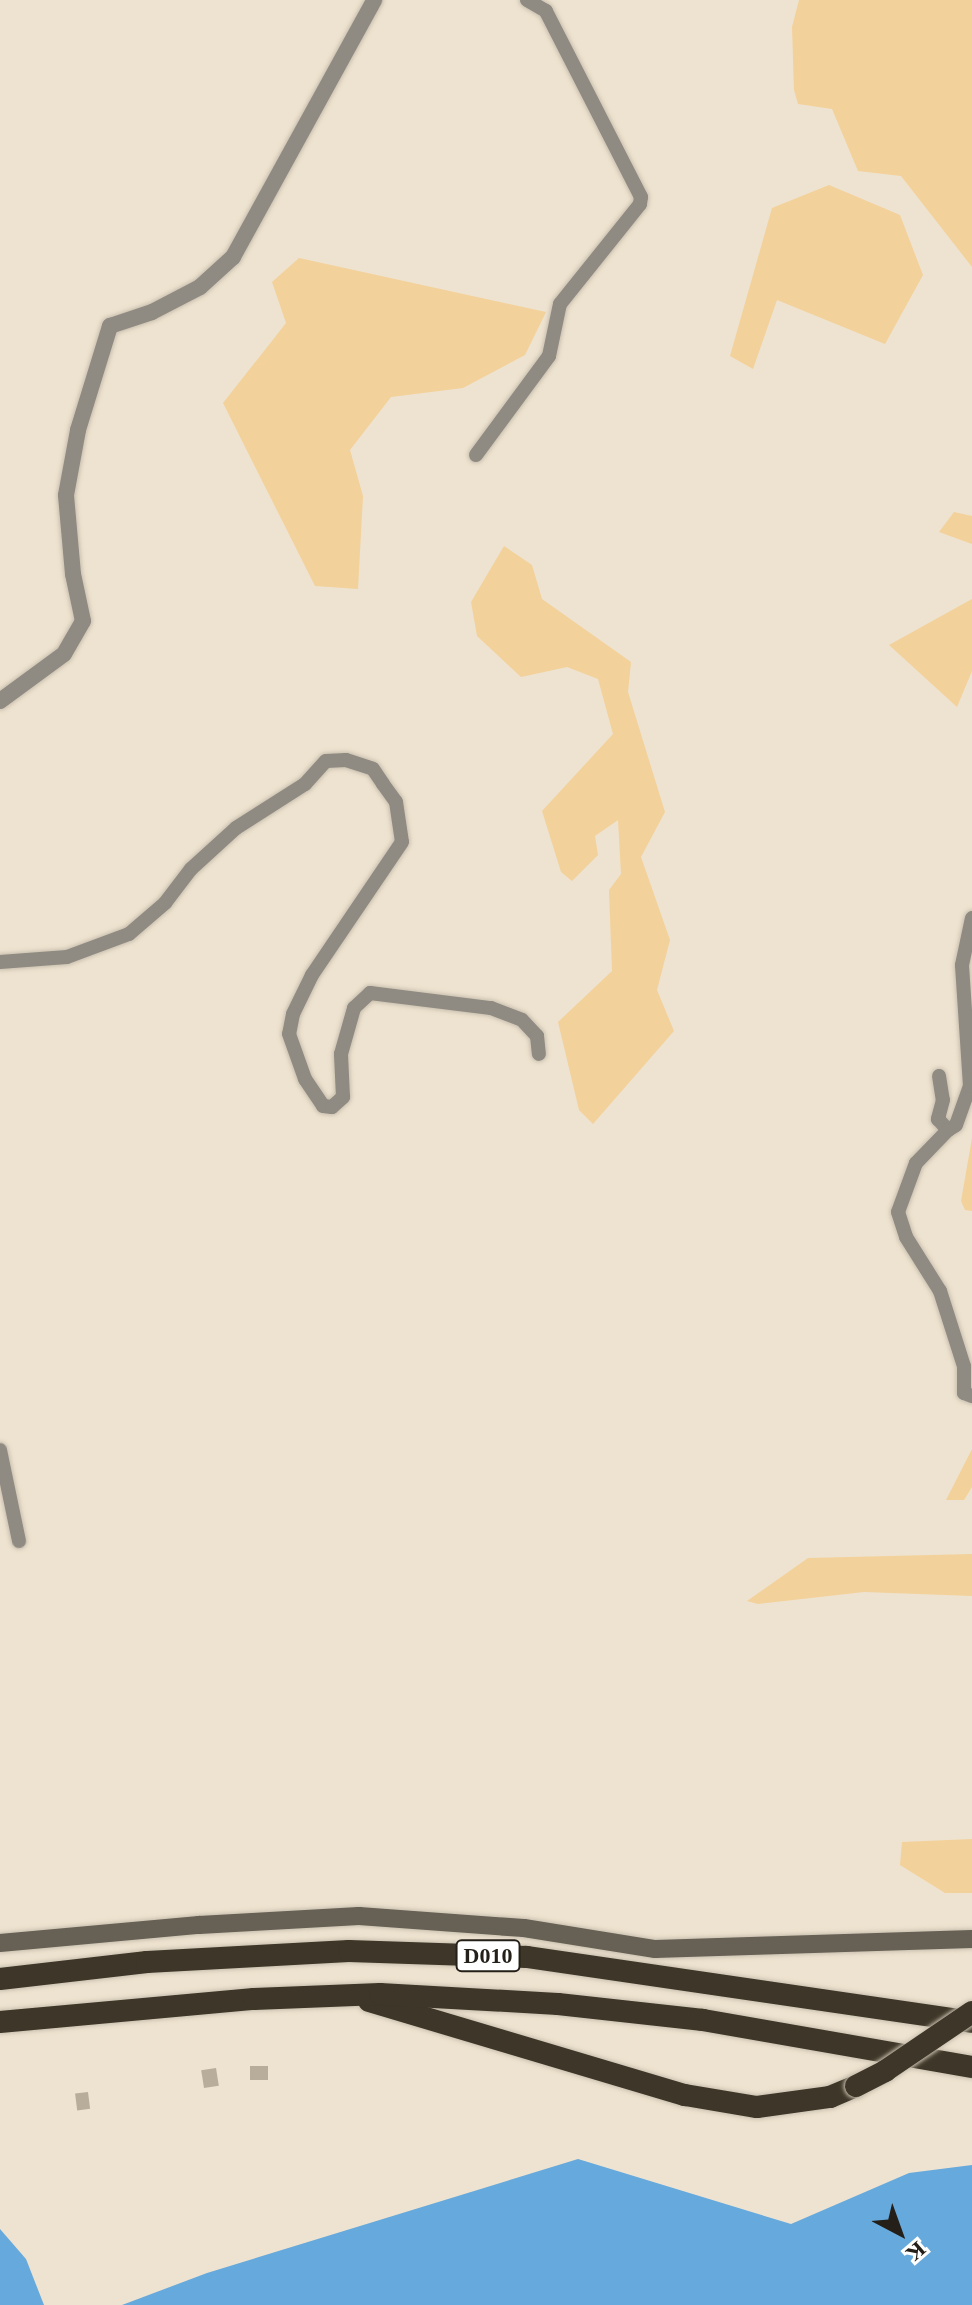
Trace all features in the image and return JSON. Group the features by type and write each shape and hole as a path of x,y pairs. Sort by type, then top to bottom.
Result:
{"highway":[{"name":"D010","path":"0,1979 147,1962 349,1951 527,1957 972,2023"},
{"name":"D010","path":"0,2022 254,1999 349,1995 558,2004 703,2020 972,2067"},
{"path":"349,1995 685,2095 757,2107 830,2097 856,2086 885,2071 972,2012"}],"main road":[{"path":"0,1943 199,1925 359,1916 524,1928 655,1949 972,1939"}],"street":[{"path":"0,701 64,654 83,621 73,574 66,495 78,430 110,326 152,312 200,287 233,257 374,0"},
{"path":"476,455 549,356 560,304 640,204 641,197 546,11 527,0"},
{"path":"0,962 67,957 129,934 165,903 191,869 236,828 305,784 326,761 346,760 373,769 396,802 402,842 312,975 293,1014 289,1034 305,1079 323,1106 332,1107 343,1097 341,1054 354,1008 370,993 491,1008 522,1020 537,1036 539,1054"},
{"path":"972,918 962,965 970,1086 956,1125 916,1163 898,1212 906,1237 940,1291 964,1366 964,1393 972,1396"},
{"path":"939,1076 943,1100 938,1119 948,1130"},
{"path":"0,1450 19,1541"}],"shaded area":[{"path":"799,0 972,0 972,267 901,176 858,171 832,109 798,104 794,90 792,27"},
{"path":"829,185 900,215 923,275 885,344 777,300 753,369 730,356 772,208"},
{"path":"299,258 546,312 525,355 463,388 391,397 350,450 363,496 358,589 315,586 223,403 286,323 272,282"},
{"path":"954,512 972,516 972,544 939,532"},
{"path":"504,546 532,565 542,599 631,662 628,692 665,812 641,857 670,940 657,990 674,1031 593,1124 579,1110 558,1022 612,971 609,890 621,874 618,820 595,836 598,855 572,881 561,872 542,811 613,734 598,679 567,667 521,677 477,636 471,602"},
{"path":"972,599 972,671 957,707 889,645"},
{"path":"972,1138 972,1211 965,1210 961,1201"},
{"path":"972,1449 972,1487 964,1500 946,1500"},
{"path":"972,1554 972,1596 864,1592 758,1604 747,1601 808,1558"},
{"path":"972,1839 972,1893 945,1893 900,1865 902,1842"}],"water":[{"path":"578,2159 791,2224 909,2173 972,2165 972,2305 122,2305 207,2273"},
{"path":"0,2229 26,2259 44,2305 0,2305"}],"building":[{"path":"250,2066 268,2066 268,2080 250,2080"},
{"path":"216,2068 219,2086 204,2088 201,2070"},
{"path":"88,2092 90,2109 77,2110 75,2094"}]}
